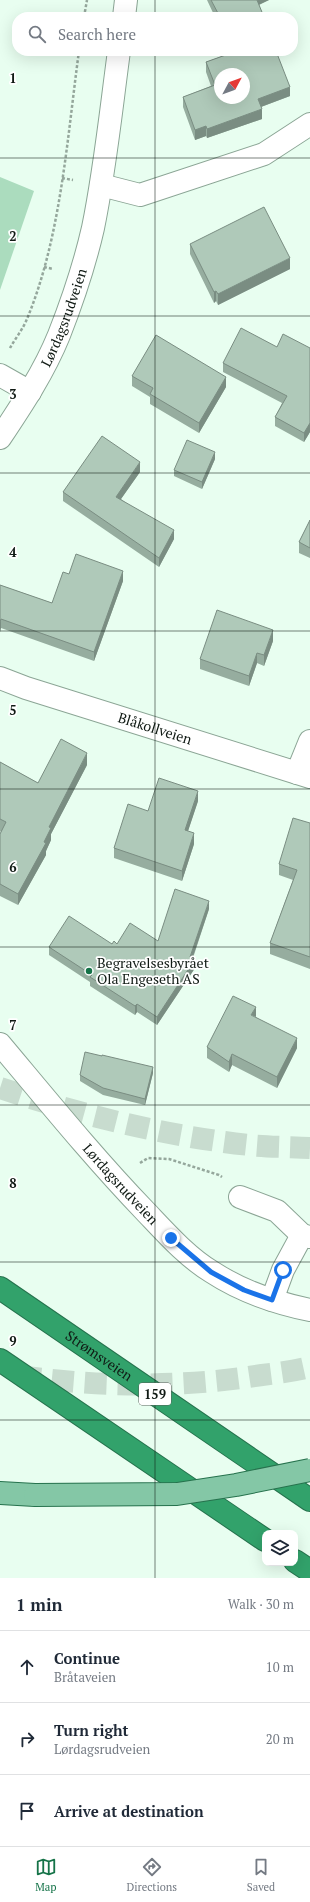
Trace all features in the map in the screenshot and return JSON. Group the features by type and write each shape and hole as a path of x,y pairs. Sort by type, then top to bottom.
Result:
{"highway":[{"name":"Strømsveien","path":"0,1288 310,1500"},
{"path":"0,1360 262,1538"},
{"path":"298,1563 310,1571"}],"main road":[{"path":"0,1493 35,1495 177,1494 236,1485 310,1470"}],"street":[{"path":"125,12 126,0"},
{"name":"Lørdagsrudveien","path":"0,438 30,392 58,336 76,285 92,230 101,185 118,56"},
{"path":"101,185 140,195 264,154 310,124"},
{"path":"0,374 30,392"},
{"name":"Blåkollveien","path":"0,678 26,688 304,775"},
{"path":"304,775 310,741"},
{"name":"Lørdagsrudveien","path":"0,1044 113,1178 171,1238 211,1272 244,1290 272,1300 310,1310"},
{"path":"240,1197 277,1211 306,1236 283,1270 272,1300"}],"path":[{"path":"85,12 87,0"},
{"path":"8,352 26,320 44,267 62,178 78,56"},
{"path":"113,1178 148,1158 169,1159 219,1175 240,1197"}],"green space":[{"path":"0,177 34,191 0,290"}],"building":[{"path":"211,0 257,0 262,12 217,12"},
{"path":"223,56 278,56 290,87 258,99 262,109 207,129 206,126 195,130 183,97 214,85 214,104 250,104 250,68 214,68 214,82 206,62"},
{"path":"264,207 290,258 218,294 216,291 214,292 190,244"},
{"path":"241,328 277,347 283,334 310,348 310,423 304,433 275,417 287,396 223,363"},
{"path":"156,335 226,377 199,423 150,394 153,388 132,376"},
{"path":"102,436 140,462 116,497 174,530 159,558 63,492"},
{"path":"187,440 215,452 202,482 174,470"},
{"path":"310,520 310,548 299,542"},
{"path":"76,554 123,571 94,652 1,619 0,622 0,585 52,603 63,572 69,574"},
{"path":"217,610 273,630 264,655 257,653 249,676 200,659"},
{"path":"61,739 87,753 49,827 51,828 44,842 46,843 18,894 0,884 0,834 6,822 0,819 0,762 38,783"},
{"path":"159,778 198,791 185,830 194,833 182,871 114,848 128,804 148,811"},
{"path":"293,818 310,823 310,957 270,943 297,870 279,864"},
{"path":"175,889 209,901 190,957 195,959 157,1017 137,1004 135,1006 90,977 92,975 49,947 69,916 112,944 114,941 117,944 130,923 158,941"},
{"path":"233,996 256,1007 251,1015 297,1038 277,1077 232,1054 229,1062 207,1047"},
{"path":"85,1052 153,1067 145,1099 103,1088 80,1075"}],"tunnel":[{"path":"0,1088 92,1116 155,1130 249,1145 310,1148"},
{"path":"19,1376 49,1380 110,1384 171,1384 232,1379 286,1372 310,1367"}],"place":[{"name":"Begravelsesbyrået Ola Engeseth AS","path":"89,971"}],"route":[{"path":"171,1238 211,1272 244,1290 272,1300 283,1270"}]}
